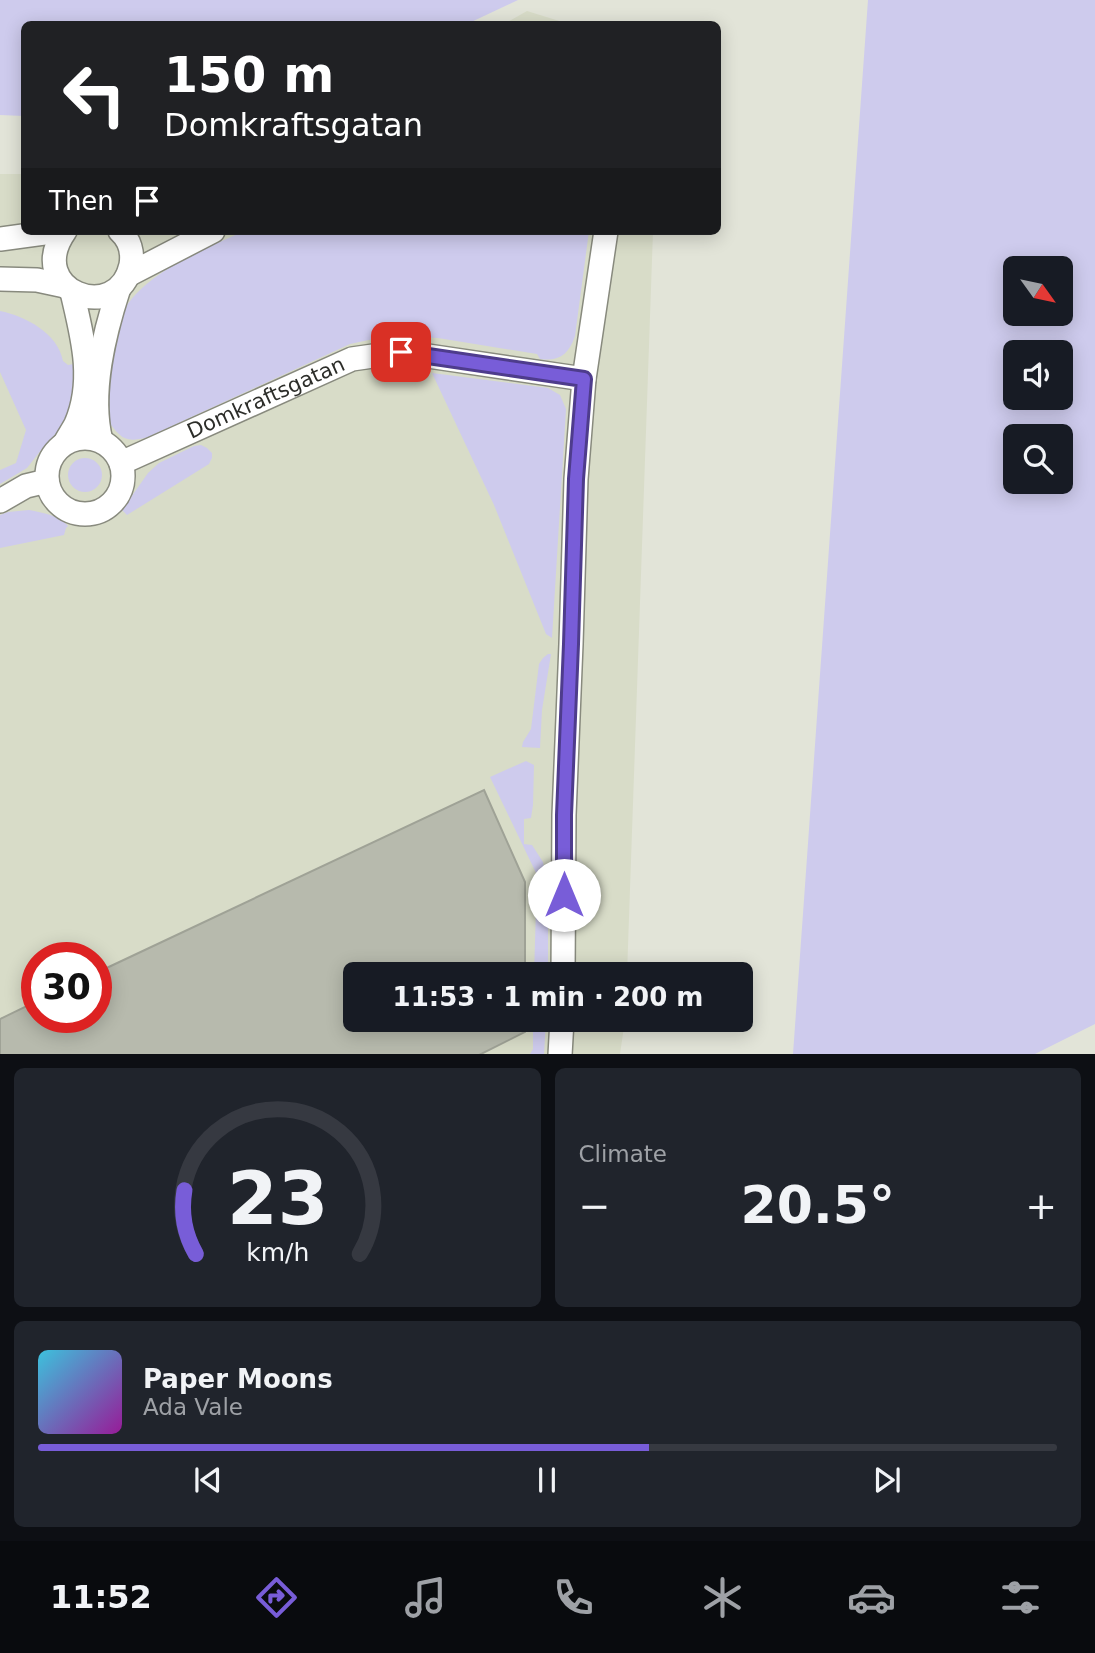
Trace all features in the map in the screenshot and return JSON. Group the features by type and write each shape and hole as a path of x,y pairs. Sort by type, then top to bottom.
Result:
{"street":[{"path":"0,239 30,235"},
{"path":"62,235 56,243 56,273 68,289 83,339 85,394 76,423 65,443 50,459 47,481 52,496 63,508 78,513 94,513 108,506 118,494 123,479 121,463 113,450 101,441 82,437 65,443"},
{"path":"101,441 96,398 105,337 132,256 125,235"},
{"path":"0,279 37,280 88,298 104,296 206,235"},
{"path":"563,962 564,815 576,479 584,379 605,235"},
{"name":"Domkraftsgatan","path":"121,463 352,359 401,352 584,379"},
{"path":"0,500 26,486 47,481"},
{"path":"560,1054 561,1032"}],"shaded area":[{"path":"0,0 518,0 473,21 21,21 21,116 0,115"},
{"path":"868,0 1095,0 1095,1024 1035,1054 793,1054"},
{"path":"527,11 559,21 509,21"},
{"path":"0,174 21,174 21,235 653,235 627,962 343,962 343,1032 623,1032 620,1054 0,1054"},
{"path":"236,235 588,235 575,336 570,348 558,358 547,360 540,359 537,354 438,338 392,335 350,344 148,437 133,440 123,437 106,419 109,367 120,318 141,289 156,276"},
{"path":"0,311 20,317 47,334 55,342 63,361 68,365 74,364 76,385 68,421 27,468 0,484 0,470 16,463 26,430 0,372"},
{"path":"432,373 548,388 560,395 566,409 552,638 546,634 494,505"},
{"path":"201,445 212,453 209,464 127,515 122,510 148,473 159,463"},
{"path":"85,458 97,463 102,475 97,487 85,492 73,487 68,475 73,463"},
{"path":"29,510 60,519 68,526 64,535 0,548 0,515"},
{"path":"551,654 542,710 540,748 522,747 531,729 539,664"},
{"path":"526,761 534,765 533,805 531,818 524,819 524,844 532,845 543,862 548,887 548,962 534,962 537,875 490,777"},
{"path":"533,1032 545,1032 544,1054 530,1054 533,1049"}],"building":[{"path":"484,790 525,882 525,962 343,962 343,1032 525,1032 481,1054 0,1054 0,1019 21,1009 21,1033 112,1033 112,965"}],"route":[{"path":"401,352 584,379 576,479 564,815 564,895"}]}
